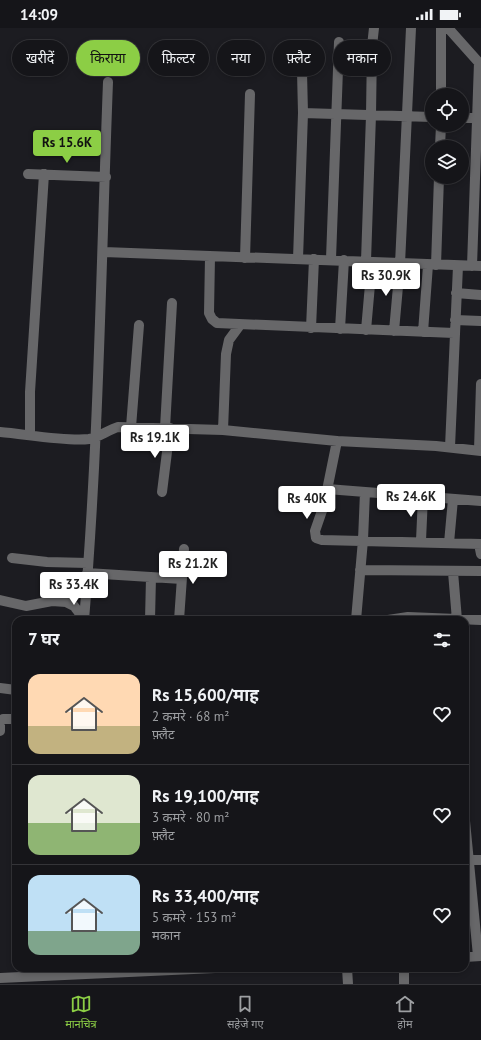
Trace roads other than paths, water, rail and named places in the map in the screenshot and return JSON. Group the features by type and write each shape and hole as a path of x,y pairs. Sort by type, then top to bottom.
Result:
{"street":[{"path":"366,330 369,261 372,46 374,28"},
{"path":"394,331 400,264 411,28"},
{"path":"441,28 441,88"},
{"path":"104,252 210,257 331,259 400,264 477,266 477,118 480,63 448,28"},
{"path":"298,259 303,113 302,76"},
{"path":"331,259 338,76"},
{"path":"84,616 97,436 96,390 104,252 108,82"},
{"path":"245,258 250,94"},
{"path":"303,113 425,117"},
{"path":"469,118 477,118"},
{"path":"28,174 106,177"},
{"path":"30,435 30,392 44,174"},
{"path":"423,332 432,265 438,184"},
{"path":"210,257 210,316 217,323 454,333"},
{"path":"311,328 314,259"},
{"path":"340,329 344,260"},
{"path":"450,447 458,266"},
{"path":"456,293 481,295"},
{"path":"162,492 168,428 172,303"},
{"path":"455,320 481,321"},
{"path":"223,430 226,354 229,340 240,324"},
{"path":"131,427 139,325"},
{"path":"0,432 79,439 97,436 107,430 118,427 223,430 337,441 480,450 481,384"},
{"path":"337,441 322,512 315,531 316,538 322,540 421,541 480,547"},
{"path":"327,489 481,501"},
{"path":"356,616 363,540 365,492"},
{"path":"421,541 423,496"},
{"path":"449,543 453,499"},
{"path":"179,616 184,549"},
{"path":"12,558 47,562 88,563"},
{"path":"360,570 453,572 481,571"},
{"path":"453,572 457,616"},
{"path":"87,573 182,579"},
{"path":"150,616 151,577"},
{"path":"0,600 26,606 52,601 66,602 74,606 82,616"},
{"path":"469,620 481,620"},
{"path":"0,688 12,690"},
{"path":"0,731 0,722 3,719 12,719"},
{"path":"469,857 481,860"},
{"path":"469,871 480,956 469,957"},
{"path":"0,978 104,972"},
{"path":"347,972 348,984"},
{"path":"404,972 404,984"}]}
